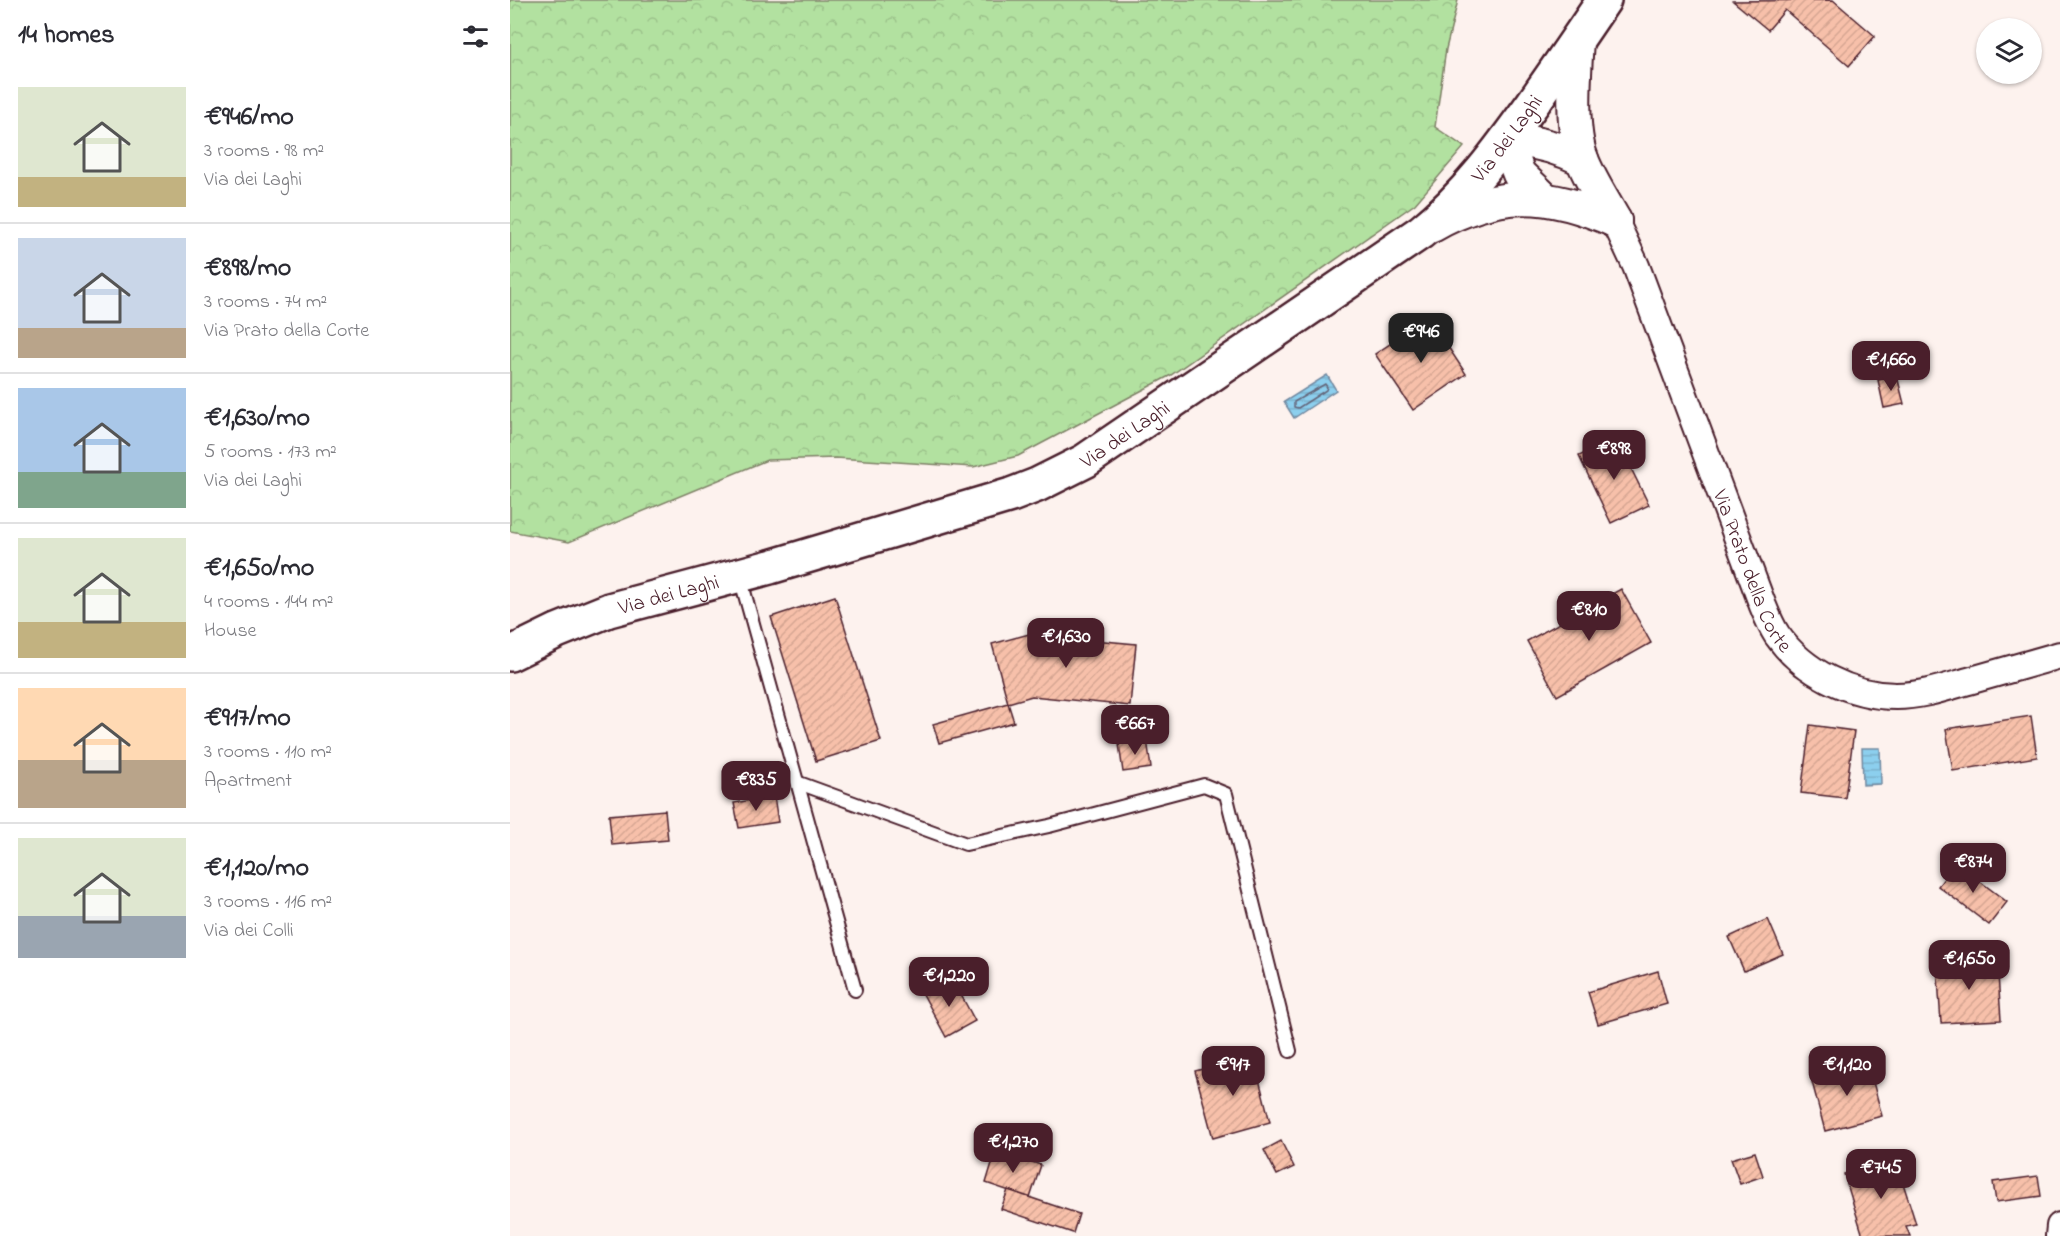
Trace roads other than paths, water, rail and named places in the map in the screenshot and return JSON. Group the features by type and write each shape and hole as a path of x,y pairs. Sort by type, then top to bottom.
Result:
{"main road":[{"name":"Via dei Laghi","path":"510,654 599,613 740,576 1011,495 1071,469 1101,452 1421,232 1455,202 1506,140 1604,0"}],"street":[{"path":"1577,39 1575,78 1577,138 1582,159 1615,220"},
{"path":"1545,199 1519,174 1506,140 1523,140 1543,144 1582,159"},
{"path":"1421,232 1459,212 1485,203 1510,199 1545,199 1576,205 1615,220"},
{"name":"Via Prato della Corte","path":"1615,220 1636,266 1763,606 1778,636 1803,662 1824,676 1852,689 1897,696 1930,692 2060,654"},
{"path":"2059,1236 2060,1226"}],"lane":[{"path":"740,576 855,990"},
{"path":"799,783 966,844 1048,826 1204,785 1226,794 1290,1051"}],"water":[{"path":"1327,375 1336,390 1294,418 1284,402"},
{"path":"1862,748 1880,748 1881,784 1863,785"}]}
